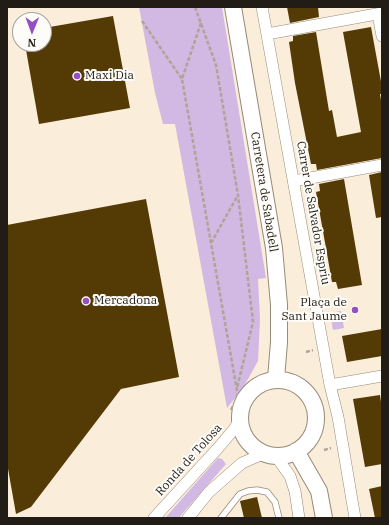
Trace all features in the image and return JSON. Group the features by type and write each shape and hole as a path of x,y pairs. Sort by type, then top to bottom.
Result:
{"street":[{"name":"Carretera de Sabadell","path":"233,7 274,248 278,305 276,379"},
{"name":"Carrer de Salvador Espriu","path":"262,7 330,385 338,417 355,518"},
{"path":"266,34 380,14 382,36"},
{"path":"294,181 382,165"},
{"path":"330,385 382,376"},
{"path":"276,379 294,383 304,390 312,399 316,411 316,424 312,436 304,446 296,451 282,455 270,454 258,450 248,441 242,430 240,418 242,406 248,394 257,386 276,379"},
{"name":"Ronda de Tolosa","path":"154,518 219,447 235,428 240,418"},
{"path":"296,451 319,491 324,518"},
{"path":"188,518 209,492 242,463 270,454"},
{"path":"270,454 290,476 295,491 300,518"}],"lane":[{"path":"221,518 240,494 257,490 267,492 275,502 279,518"}],"path":[{"path":"195,7 216,65 238,194 253,322 237,391"},
{"path":"142,21 182,79 238,396"},
{"path":"182,79 201,23"},
{"path":"211,244 238,194"},
{"path":"306,352 313,350"},
{"path":"324,450 331,448"}],"shaded area":[{"path":"139,7 222,7 266,278 258,279 260,319 258,361 243,388 227,408 175,124 163,124 155,93"},
{"path":"341,311 344,328 333,330 330,313"},
{"path":"218,458 222,459 226,464 179,518 165,518"}],"building":[{"path":"287,7 318,7 319,17 290,23"},
{"name":"Maxi Dia","path":"113,16 130,108 39,124 26,52 52,52 52,27"},
{"path":"371,27 382,87 382,94 380,94 382,106 382,158 317,170 316,164 311,164 295,83 289,42 293,41 293,36 316,32 329,111 332,110 337,137 361,132 343,32"},
{"path":"382,172 382,217 376,218 369,175"},
{"path":"344,179 362,285 338,289 336,282 332,282 316,192 320,191 319,184"},
{"name":"Mercadona","path":"146,199 179,377 121,389 31,507 16,514 7,463 7,225"},
{"path":"382,329 382,356 347,362 342,336"},
{"path":"380,395 382,409 382,464 365,467 353,399"},
{"path":"382,486 382,518 375,518 369,489"},
{"path":"257,497 262,518 244,518 240,501"}],"place":[{"name":"Maxi Dia","path":"77,76"},
{"name":"Mercadona","path":"86,301"},
{"name":"Plaça de Sant Jaume","path":"355,310"}]}
